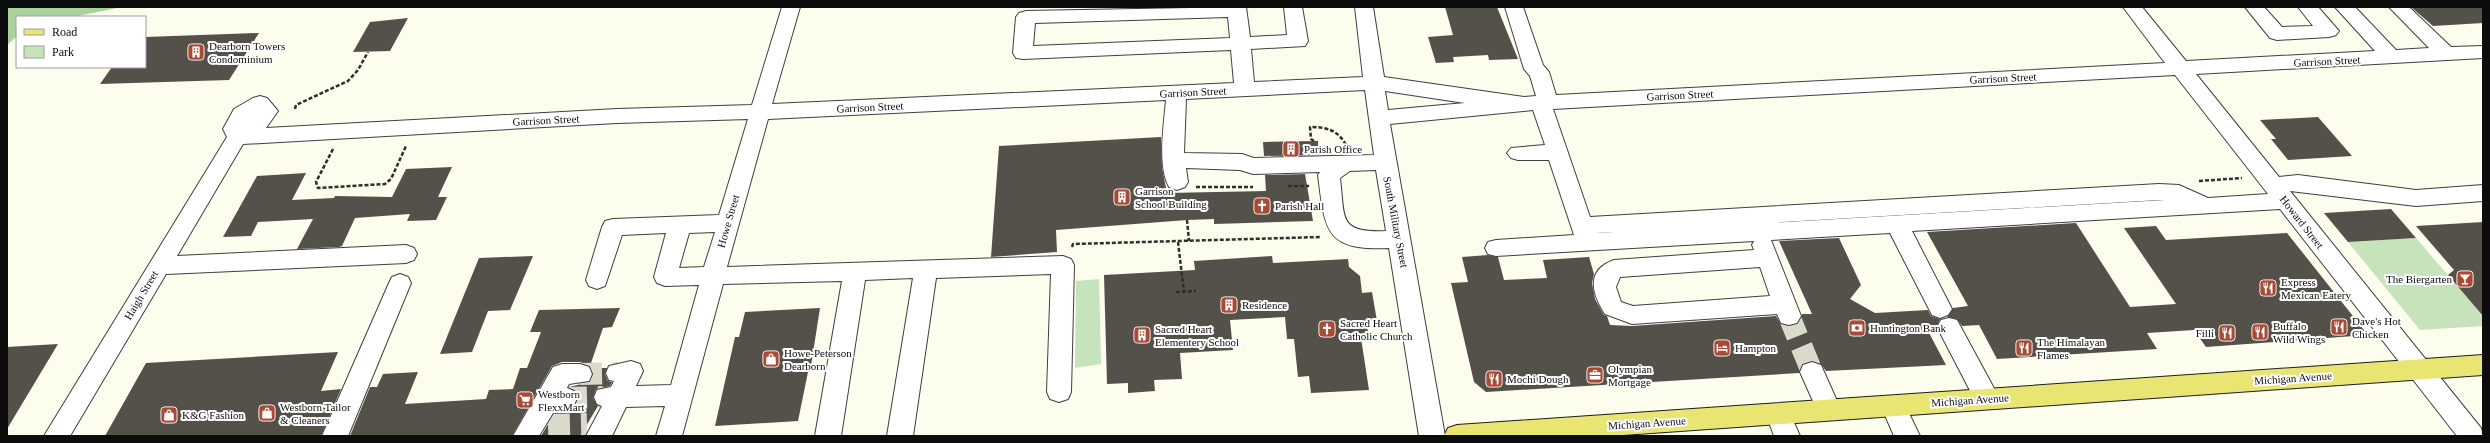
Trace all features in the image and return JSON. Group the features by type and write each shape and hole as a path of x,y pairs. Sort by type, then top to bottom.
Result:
{"main road":[{"name":"Michigan Avenue","path":"1457,436 1782,425 1829,410 2483,365"}],"street":[{"name":"Howe Street","path":"669,436 713,274 791,7"},
{"path":"1246,89 1241,43 1237,9 1122,10 1026,16 1023,53 1241,43 1298,41 1293,7"},
{"name":"South Military Street","path":"1364,7 1385,162 1400,239 1432,436"},
{"path":"1514,7 1534,69 1539,72 1543,82 1538,103 1558,152 1585,235"},
{"name":"Howard Street","path":"2132,7 2472,436"},
{"path":"2254,7 2302,62"},
{"path":"2307,7 2355,59"},
{"path":"2344,7 2391,57"},
{"path":"2398,7 2446,54"},
{"path":"2277,34 2329,31"},
{"name":"Garrison Street","path":"1379,118 1538,103 2483,52"},
{"name":"Garrison Street","path":"225,155 237,136 617,116 1176,93 1375,83 1538,103"},
{"path":"1176,93 1174,160 1186,184"},
{"path":"1518,153 1558,152"},
{"path":"1174,160 1242,162 1253,166 1345,154 1385,162"},
{"path":"1345,154 1329,175 1334,214 1339,229 1345,236 1360,241 1400,239"},
{"name":"Haigh Street","path":"58,436 225,155"},
{"path":"1585,235 1758,232 2208,206 2278,192 2298,183 2416,198 2483,193"},
{"path":"1496,248 1585,235 2159,192 2179,193 2208,206"},
{"path":"597,280 613,227 728,223"},
{"path":"680,224 668,277 713,274 1063,265 1059,392"},
{"path":"1897,224 1987,399"},
{"path":"1758,232 1768,258 1787,310 1632,315 1613,308 1604,287 1604,279 1608,273 1614,269 1768,258"},
{"path":"158,266 406,254"},
{"path":"900,436 926,269"},
{"path":"828,436 855,271"},
{"path":"335,436 400,282"},
{"path":"597,428 611,397 630,371 618,372"},
{"path":"1812,372 1829,410"},
{"path":"536,429 557,398 562,374 580,374"},
{"path":"611,397 681,395"},
{"path":"1893,406 1907,436"}],"path":[{"path":"295,109 296,105 348,81 358,70 368,52"},
{"path":"1314,141 1311,139 1310,127 1327,128 1343,138 1345,154"},
{"path":"335,145 316,182 318,188 385,184 391,179 408,142"},
{"path":"1248,179 1249,187"},
{"path":"1280,186 1312,186 1311,179"},
{"path":"1186,184 1257,187"},
{"path":"1187,220 1189,241"},
{"path":"1063,265 1073,244 1327,237"},
{"path":"1178,242 1184,292"},
{"path":"1176,292 1196,291"}],"green space":[{"path":"7,7 122,7 78,16 16,16 16,37 7,45"},
{"path":"2416,238 2483,316 2483,326 2420,330 2348,242"},
{"path":"1099,279 1101,364 1075,368 1076,281"}],"building":[{"path":"1445,7 1497,7 1518,59 1489,60 1488,55 1453,57 1454,62 1436,63 1428,37 1453,35"},
{"path":"2411,7 2483,7 2483,23 2433,26"},
{"path":"408,18 390,51 353,52 370,22"},
{"name":"Dearborn Towers Condominium","path":"259,33 229,80 100,84 111,68 146,68 146,37"},
{"path":"2318,117 2352,156 2288,160 2271,139 2276,139 2260,120"},
{"name":"Garrison School Building","path":"1161,137 1162,168 1167,193 1266,191 1265,175 1305,174 1313,221 1214,224 1214,219 1056,230 1057,252 991,257 999,146"},
{"name":"Parish Office","path":"1318,141 1319,155 1264,156 1263,142"},
{"path":"452,167 438,197 447,197 436,220 407,221 410,214 355,218 342,246 339,247 297,249 313,219 258,222 251,236 223,237 257,176 306,173 292,200 334,198 335,196 392,197 406,169"},
{"path":"2391,209 2416,238 2348,242 2324,213"},
{"path":"2483,222 2483,316 2448,275 2454,270 2416,226"},
{"path":"2076,223 2130,307 2176,304 2124,228 2156,226 2166,240 2287,233 2368,335 2206,347 2194,330 2147,333 2157,349 1997,359 1979,325 1962,326 1957,319 1947,317 1953,308 1968,306 1927,232"},
{"path":"1839,238 1861,285 1850,299 1875,313 1928,310 1931,316 1940,319 1936,329 1927,329 1946,365 1826,371 1821,364 1812,361 1802,364 1799,373 1486,392 1474,382 1451,283 1468,282 1462,257 1488,255 1498,257 1504,280 1547,278 1543,260 1589,257 1594,274 1592,283 1595,299 1604,315 1607,316 1610,325 1632,326 1776,316 1781,324 1789,326 1798,324 1802,314 1812,314 1779,241"},
{"path":"533,256 510,310 488,311 472,352 440,354 479,258"},
{"path":"1272,256 1273,263 1348,259 1349,267 1360,276 1362,293 1372,292 1377,321 1366,321 1369,337 1361,338 1369,390 1311,393 1309,376 1298,377 1294,339 1287,339 1285,317 1230,320 1233,350 1180,353 1182,379 1154,380 1155,391 1128,393 1128,383 1107,384 1104,275 1195,270 1194,261"},
{"path":"620,308 612,327 603,328 590,366 580,362 562,362 552,366 512,436 350,436 370,387 377,387 383,374 418,372 405,404 486,399 489,390 513,389 520,368 527,368 541,332 530,332 539,310"},
{"name":"Howe-Peterson Dearborn","path":"820,308 810,372 808,372 798,421 715,426 735,337 739,337 745,312"},
{"path":"58,344 7,429 7,347"},
{"path":"338,352 321,391 341,389 321,436 105,436 146,363"},
{"path":"591,368 607,368 605,374 608,381 612,382 610,386 596,389 593,398 598,406 580,436 541,436 557,409 575,406 578,397 575,390 569,387 590,382 593,375"}],"tunnel":[{"path":"1789,316 1812,372"},
{"path":"580,374 618,373"},
{"path":"565,398 603,397"},
{"path":"548,425 587,424"}],"place":[{"name":"Dearborn Towers Condominium","path":"196,52"},
{"name":"Parish Office","path":"1291,149"},
{"name":"Garrison School Building","path":"1122,197"},
{"name":"Parish Hall","path":"1262,206"},
{"name":"The Biergarten","path":"2465,279"},
{"name":"Express Mexican Eatery","path":"2268,288"},
{"name":"Residence","path":"1229,305"},
{"name":"Dave's Hot Chicken","path":"2339,327"},
{"name":"Huntington Bank","path":"1857,328"},
{"name":"Sacred Heart Catholic Church","path":"1327,329"},
{"name":"Buffalo Wild Wings","path":"2260,332"},
{"name":"Filli","path":"2227,333"},
{"name":"Sacred Heart Elementery School","path":"1142,335"},
{"name":"Hampton","path":"1722,348"},
{"name":"The Himalayan Flames","path":"2024,348"},
{"name":"Howe-Peterson Dearborn","path":"771,359"},
{"name":"Olympian Mortgage","path":"1595,375"},
{"name":"Mochi Dough","path":"1494,379"},
{"name":"Westborn FlexxMart","path":"525,400"},
{"name":"Westborn Tailor & Cleaners","path":"267,413"},
{"name":"K&G Fashion","path":"169,415"}]}
